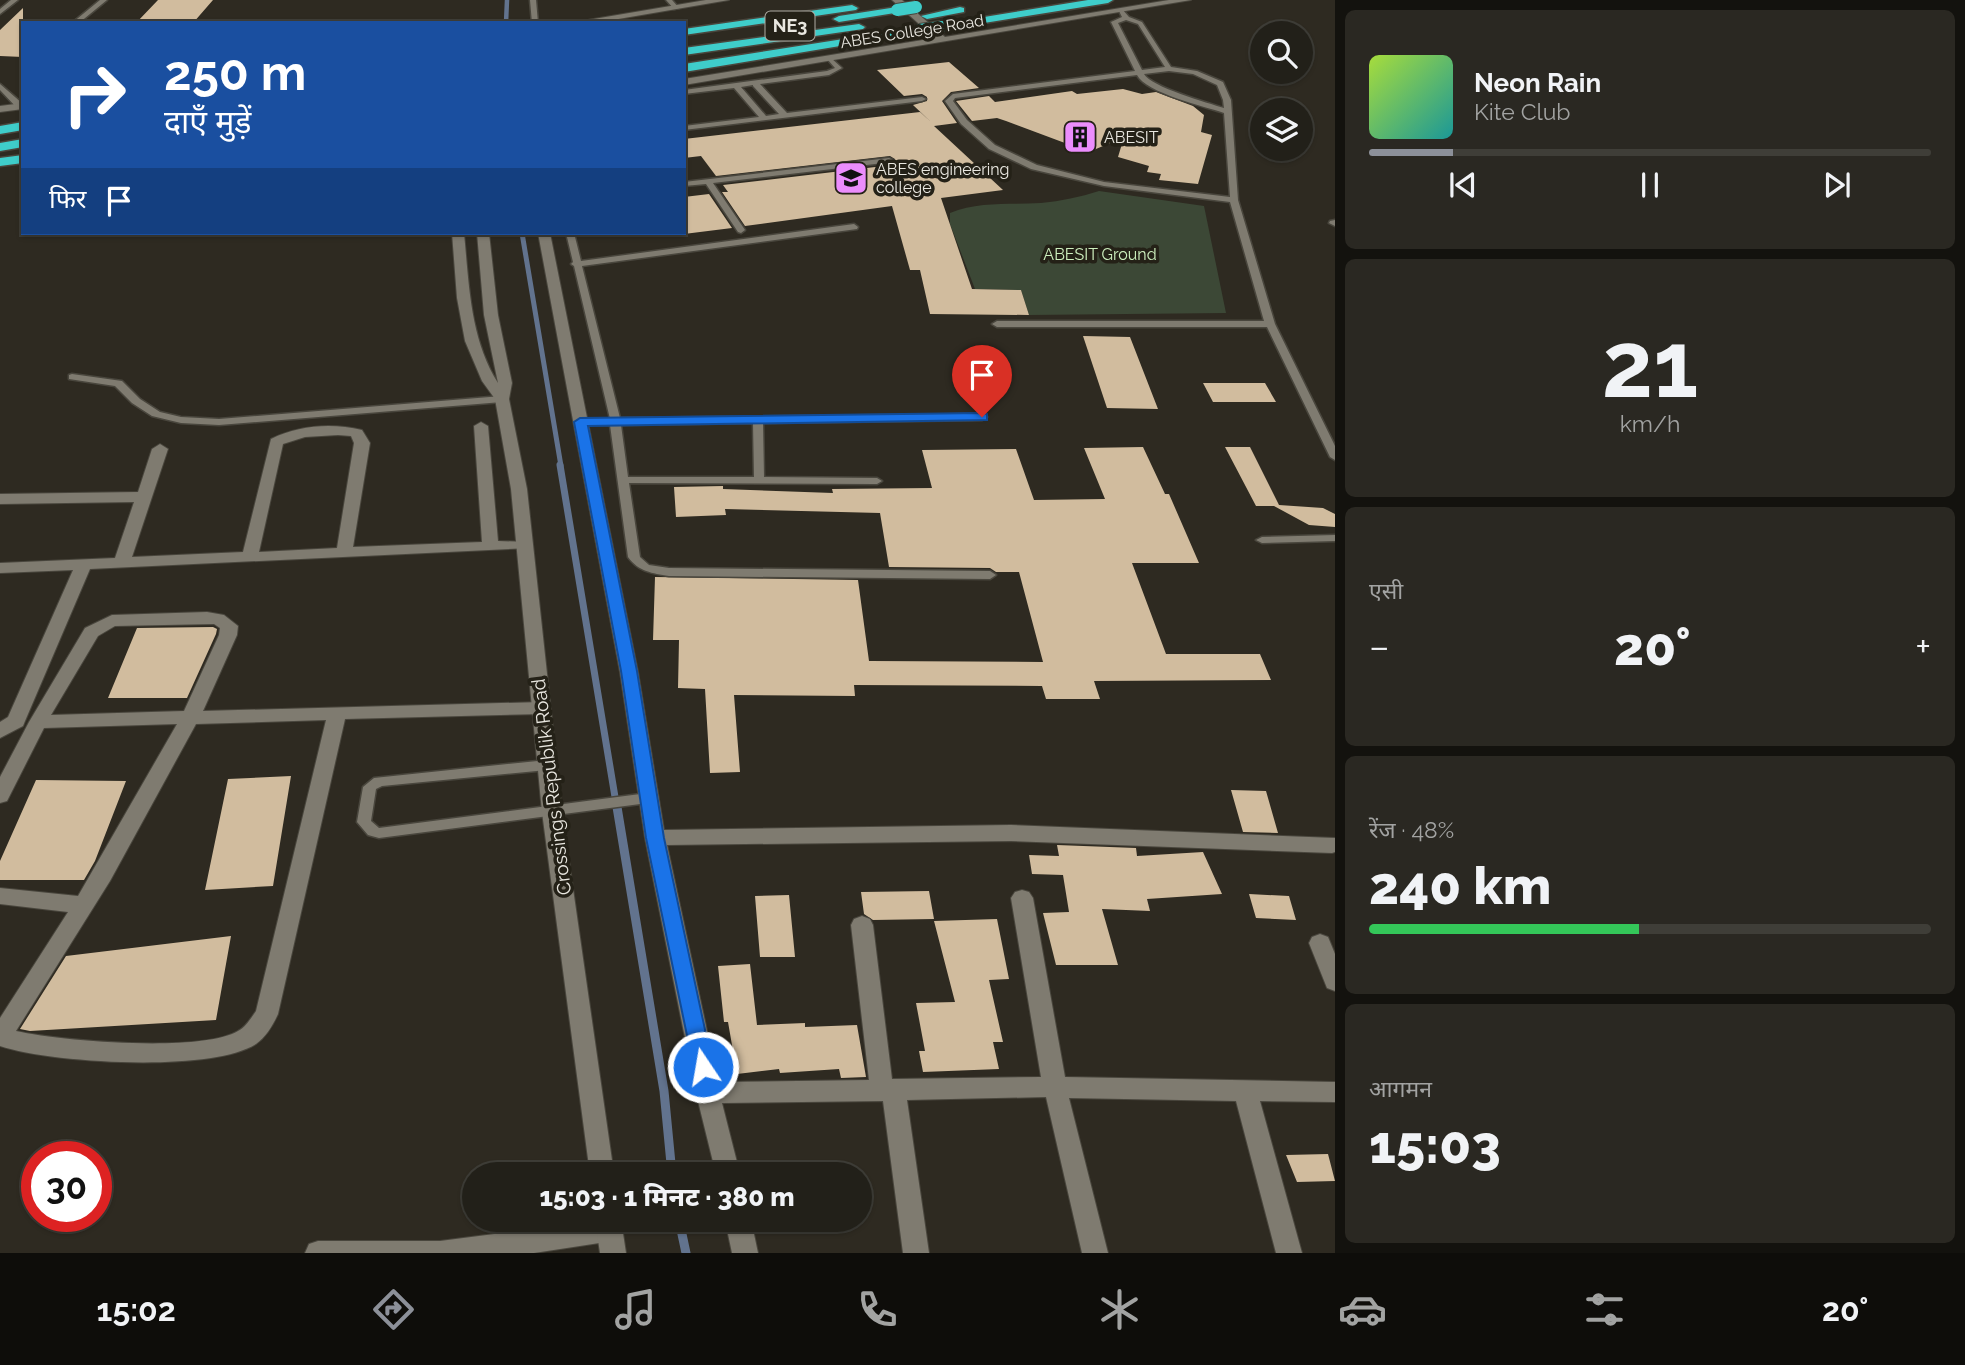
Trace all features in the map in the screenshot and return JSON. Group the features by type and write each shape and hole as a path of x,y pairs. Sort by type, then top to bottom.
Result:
{"highway":[{"path":"686,24 839,0"},
{"name":"NE3","path":"686,40 897,3 916,7 958,0"},
{"path":"686,68 1108,0"},
{"path":"686,32 897,3"},
{"path":"686,40 837,15 854,8"},
{"path":"686,52 976,8"},
{"path":"686,61 833,35 858,27"},
{"path":"0,129 21,125"},
{"path":"0,147 21,143"},
{"path":"0,162 21,159"},
{"path":"0,174 21,171"}],"street":[{"path":"585,21 672,4 724,0"},
{"name":"ABES College Road","path":"686,82 1124,14 1186,0"},
{"path":"897,3 944,41"},
{"path":"0,109 21,106"},
{"name":"Crossings Republik Road","path":"458,235 466,322 487,381 502,399"},
{"name":"Crossings Republik Road","path":"483,235 491,315 505,383 502,399 519,489 552,812 600,1162"},
{"path":"544,235 629,671 655,838 725,1162"},
{"path":"481,425 490,546"},
{"path":"250,557 276,442 290,435 348,431 357,433 362,443 344,553"},
{"path":"122,562 160,449"},
{"path":"0,499 144,497"},
{"path":"0,568 524,545"},
{"path":"0,731 16,721 84,564"},
{"path":"0,796 38,722 92,632 112,621 218,620 229,626 228,635 189,720 103,876 4,1031 6,1038 20,1042 128,1052 208,1050 244,1040 267,1014 337,713"},
{"path":"38,722 189,720 542,708"},
{"path":"655,838 1012,833 1332,845"},
{"path":"0,896 83,905"},
{"path":"1022,898 1055,1087 1095,1253"},
{"path":"862,925 916,1253"},
{"path":"1320,943 1335,982"},
{"path":"708,1093 1055,1087 1335,1092"},
{"path":"1245,1090 1289,1253"},
{"path":"741,1232 745,1253"},
{"path":"318,1253 440,1253 610,1235"}],"lane":[{"path":"0,12 15,0"},
{"path":"78,21 104,0"},
{"path":"533,0 536,21"},
{"path":"1169,69 1140,23 1124,14 1114,22 1144,81 1228,112"},
{"path":"686,92 837,71 839,68 831,60"},
{"path":"1234,200 1104,184 1034,167 992,147 964,122 950,100 953,96 1169,69 1195,72 1220,84 1227,100 1234,200 1270,324 1335,457"},
{"path":"756,84 786,117"},
{"path":"0,86 21,106"},
{"path":"737,86 765,119"},
{"path":"686,128 922,99"},
{"path":"686,184 890,160"},
{"path":"708,181 741,230"},
{"path":"575,264 854,227"},
{"path":"570,235 575,264 615,421 634,557 638,564 648,569 669,572 990,575"},
{"path":"997,324 1270,324"},
{"path":"72,377 118,383 136,401 156,414 181,420 219,422 502,399"},
{"path":"580,422 982,417"},
{"path":"758,421 759,480"},
{"path":"624,480 877,481"},
{"path":"1262,540 1335,538"},
{"path":"547,765 379,781 370,787 364,822 379,833 648,798"}],"green space":[{"name":"ABESIT Ground","path":"1099,191 1204,206 1226,313 1029,315 1021,290 975,289 950,224 950,213 983,205 1056,201"}],"building":[{"path":"158,0 213,0 195,21 138,21"},
{"path":"23,8 21,57 0,56 0,30"},
{"path":"949,62 979,88 951,92 942,101 957,123 934,126 1003,190 941,198 972,289 1021,290 1029,315 930,314 920,270 910,270 892,206 745,226 722,192 728,192 723,185 892,165 895,159 890,156 716,176 701,156 686,158 686,139 920,112 931,122 913,105 927,101 927,97 922,94 904,96 877,70"},
{"name":"ABESIT","path":"1123,89 1142,94 1156,92 1193,106 1204,115 1201,132 1212,135 1198,184 1159,180 1161,174 1147,172 1149,166 1118,157 1124,137 1089,152 997,118 972,121 956,101 989,96 995,102 1072,91 1077,94"},
{"path":"709,194 732,228 686,234 686,197"},
{"path":"1083,336 1130,337 1158,409 1107,408"},
{"path":"1203,383 1265,383 1276,402 1213,402"},
{"path":"1143,447 1165,494 1169,494 1199,563 1132,563 1166,654 1260,654 1271,680 1094,681 1100,699 1046,699 1042,686 854,685 855,696 734,695 740,772 710,773 705,689 678,688 679,640 653,640 655,577 858,580 869,661 1043,662 1019,572 996,572 990,568 889,567 880,513 725,509 726,515 676,517 674,487 723,486 723,489 833,493 832,489 932,488 922,450 1016,449 1034,500 1105,499 1084,448"},
{"path":"1225,447 1250,447 1279,505 1323,508 1335,514 1335,527 1309,525 1274,506 1256,506"},
{"path":"137,628 217,629 216,634 187,698 108,698"},
{"path":"291,776 273,886 205,890 228,779"},
{"path":"36,780 126,781 95,861 84,880 0,880 0,861"},
{"path":"1231,790 1266,791 1278,833 1243,832"},
{"path":"1057,845 1136,848 1137,856 1203,852 1222,894 1147,899 1150,911 1102,909 1118,965 1056,965 1043,913 1069,912 1063,875 1032,874 1029,855 1059,856"},
{"path":"929,891 934,919 873,920 864,914 861,892"},
{"path":"1249,894 1289,896 1296,920 1256,918"},
{"path":"789,895 795,957 760,957 755,896"},
{"path":"997,919 1009,979 989,980 1003,1042 993,1042 999,1069 923,1072 919,1051 925,1051 916,1003 955,1002 934,921"},
{"path":"231,936 216,1020 30,1031 20,1029 66,956"},
{"path":"750,964 757,1025 857,1025 866,1077 841,1078 839,1069 780,1073 779,1069 737,1074 728,1022 724,1022 718,966"},
{"path":"1328,1154 1335,1181 1297,1182 1286,1155"}],"waterway":[{"path":"506,21 507,0"},
{"path":"522,235 561,466"},
{"path":"560,465 617,809"},
{"path":"617,807 664,1091 671,1162"},
{"path":"682,1232 686,1253"}],"place":[{"name":"ABESIT","path":"1080,137"},
{"name":"ABES engineering college","path":"851,178"}],"route":[{"path":"703,1067 655,838 629,671 580,422 982,417"}]}
